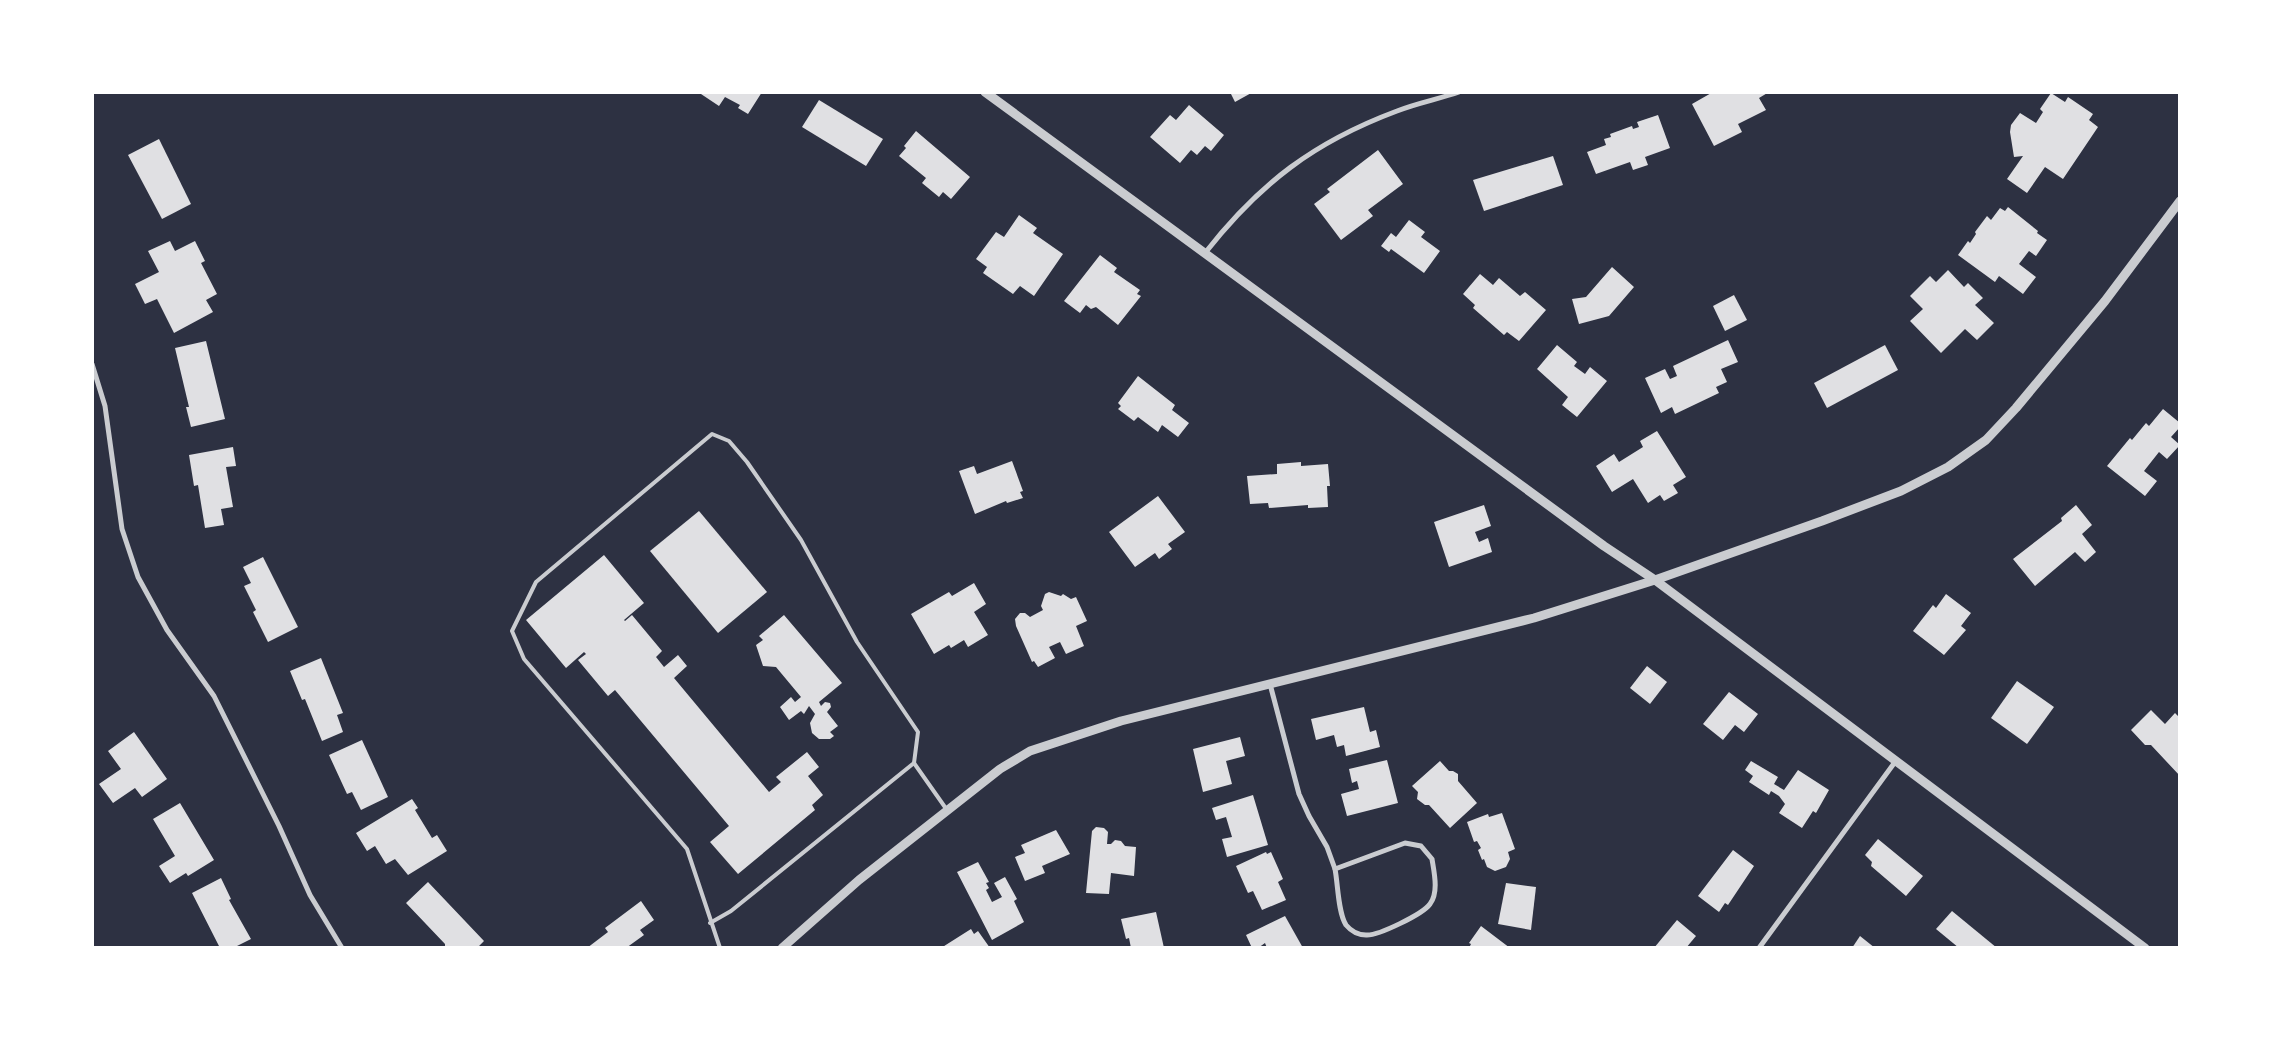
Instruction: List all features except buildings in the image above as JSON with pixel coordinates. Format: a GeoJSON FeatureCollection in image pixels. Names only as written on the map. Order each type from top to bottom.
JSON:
{"type":"FeatureCollection","features":[{"type":"Feature","properties":{"kind":"street"},"geometry":{"type":"LineString","coordinates":[[985,92],[1604,546],[1655,580],[2145,948]]}},
{"type":"Feature","properties":{"kind":"street"},"geometry":{"type":"LineString","coordinates":[[1205,253],[1229,222],[1262,189],[1298,160],[1337,137],[1398,111],[1459,92]]}},
{"type":"Feature","properties":{"kind":"street"},"geometry":{"type":"LineString","coordinates":[[782,948],[859,880],[1000,769],[1030,751],[1121,720],[1534,618],[1655,580],[1901,491],[1948,467],[1986,440],[2016,408],[2105,301],[2180,201]]}},
{"type":"Feature","properties":{"kind":"street"},"geometry":{"type":"LineString","coordinates":[[92,364],[105,406],[122,529],[138,577],[167,630],[214,696],[279,826],[310,895],[342,948]]}},
{"type":"Feature","properties":{"kind":"street"},"geometry":{"type":"LineString","coordinates":[[1270,684],[1299,794],[1308,816],[1327,847],[1335,868],[1342,916],[1351,930],[1367,936],[1379,933],[1420,912],[1430,904],[1434,894],[1432,859],[1421,846],[1405,843],[1335,868]]}},
{"type":"Feature","properties":{"kind":"street"},"geometry":{"type":"LineString","coordinates":[[1759,948],[1896,762]]}},
{"type":"Feature","properties":{"kind":"lane"},"geometry":{"type":"LineString","coordinates":[[720,948],[710,923],[687,849],[524,659],[512,631],[536,582],[712,434],[729,441],[747,462],[801,540],[857,642],[918,732],[914,763],[948,810]]}},
{"type":"Feature","properties":{"kind":"lane"},"geometry":{"type":"LineString","coordinates":[[710,923],[731,911],[914,763]]}}]}
